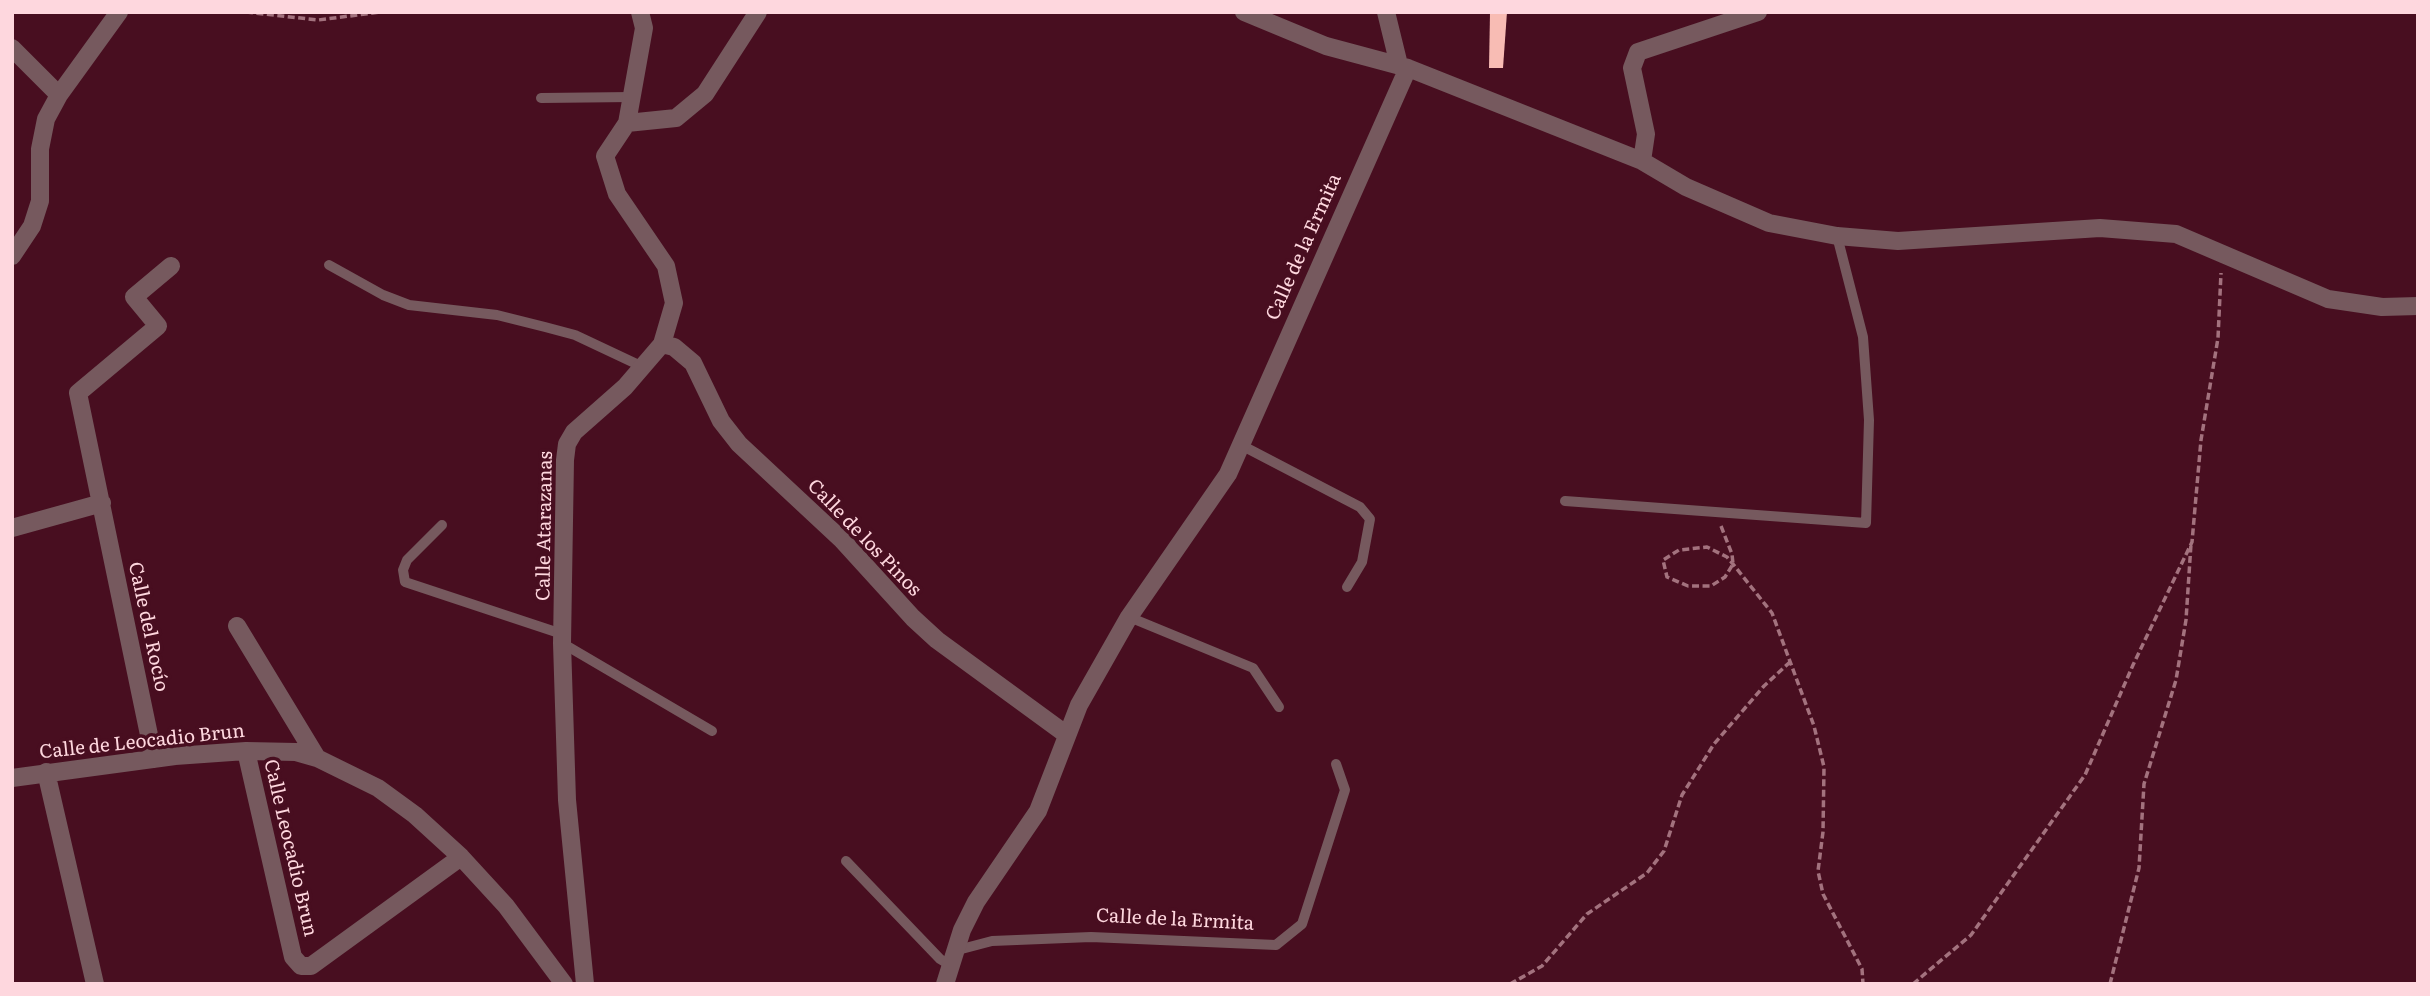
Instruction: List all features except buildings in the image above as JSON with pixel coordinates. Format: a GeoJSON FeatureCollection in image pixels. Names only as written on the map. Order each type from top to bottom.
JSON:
{"type":"FeatureCollection","features":[{"type":"Feature","properties":{"kind":"street"},"geometry":{"type":"LineString","coordinates":[[12,256],[37,214],[41,185],[42,132],[59,94],[119,12]]}},
{"type":"Feature","properties":{"kind":"street"},"geometry":{"type":"LineString","coordinates":[[640,12],[644,28],[627,123],[676,118],[705,94],[758,12]]}},
{"type":"Feature","properties":{"kind":"street"},"geometry":{"type":"LineString","coordinates":[[1244,12],[1326,46],[1403,66],[1642,160],[1686,187],[1769,223],[1838,236],[1898,241],[2100,228],[2176,234],[2328,299],[2382,307],[2418,306]]}},
{"type":"Feature","properties":{"kind":"street"},"geometry":{"type":"LineString","coordinates":[[1386,12],[1403,66]]}},
{"type":"Feature","properties":{"kind":"street"},"geometry":{"type":"LineString","coordinates":[[1642,160],[1646,134],[1632,68],[1638,52],[1758,12]]}},
{"type":"Feature","properties":{"kind":"street"},"geometry":{"type":"LineString","coordinates":[[12,48],[59,94]]}},
{"type":"Feature","properties":{"kind":"street","name":"Calle de la Ermita"},"geometry":{"type":"LineString","coordinates":[[946,984],[952,958],[976,902],[1038,811],[1079,705],[1129,617],[1228,474],[1403,66]]}},
{"type":"Feature","properties":{"kind":"street","name":"Calle Atarazanas"},"geometry":{"type":"LineString","coordinates":[[585,984],[567,800],[562,638],[564,475],[567,444],[583,422],[625,387],[662,344],[674,303],[666,266],[617,194],[605,156],[627,123]]}},
{"type":"Feature","properties":{"kind":"street","name":"Calle del Rocío"},"geometry":{"type":"LineString","coordinates":[[154,759],[78,393],[158,326],[134,297],[171,266]]}},
{"type":"Feature","properties":{"kind":"street","name":"Calle de los Pinos"},"geometry":{"type":"LineString","coordinates":[[662,344],[674,347],[693,363],[721,421],[739,444],[842,540],[913,618],[937,640],[1067,735]]}},
{"type":"Feature","properties":{"kind":"street"},"geometry":{"type":"LineString","coordinates":[[12,528],[102,503]]}},
{"type":"Feature","properties":{"kind":"street"},"geometry":{"type":"LineString","coordinates":[[237,626],[317,758]]}},
{"type":"Feature","properties":{"kind":"street","name":"Calle de Leocadio Brun"},"geometry":{"type":"LineString","coordinates":[[12,778],[154,759],[246,751],[296,752],[317,758],[378,788],[415,815],[461,857],[506,906],[564,984]]}},
{"type":"Feature","properties":{"kind":"street","name":"Calle Leocadio Brun"},"geometry":{"type":"LineString","coordinates":[[246,751],[293,957],[301,966],[312,966],[461,857]]}},
{"type":"Feature","properties":{"kind":"street"},"geometry":{"type":"LineString","coordinates":[[46,772],[96,984]]}},
{"type":"Feature","properties":{"kind":"lane"},"geometry":{"type":"LineString","coordinates":[[541,98],[632,97]]}},
{"type":"Feature","properties":{"kind":"lane"},"geometry":{"type":"LineString","coordinates":[[1565,501],[1866,523],[1869,420],[1863,337],[1838,236]]}},
{"type":"Feature","properties":{"kind":"lane"},"geometry":{"type":"LineString","coordinates":[[329,265],[383,295],[409,305],[496,315],[545,327],[575,335],[643,367]]}},
{"type":"Feature","properties":{"kind":"lane"},"geometry":{"type":"LineString","coordinates":[[1239,444],[1360,507],[1370,519],[1362,562],[1347,587]]}},
{"type":"Feature","properties":{"kind":"lane","name":"Calle Atarazanas"},"geometry":{"type":"LineString","coordinates":[[442,525],[407,560],[403,574],[405,582],[562,638],[712,731]]}},
{"type":"Feature","properties":{"kind":"lane"},"geometry":{"type":"LineString","coordinates":[[1129,617],[1253,668],[1279,707]]}},
{"type":"Feature","properties":{"kind":"lane","name":"Calle de la Ermita"},"geometry":{"type":"LineString","coordinates":[[952,958],[992,941],[1091,937],[1276,946],[1302,924],[1306,912],[1346,790],[1336,764]]}},
{"type":"Feature","properties":{"kind":"lane"},"geometry":{"type":"LineString","coordinates":[[846,861],[940,959],[952,958]]}},
{"type":"Feature","properties":{"kind":"path"},"geometry":{"type":"LineString","coordinates":[[246,12],[318,20],[381,12]]}},
{"type":"Feature","properties":{"kind":"path"},"geometry":{"type":"LineString","coordinates":[[2110,984],[2140,868],[2144,784],[2176,680],[2186,620],[2201,440],[2218,338],[2220,252]]}},
{"type":"Feature","properties":{"kind":"path"},"geometry":{"type":"LineString","coordinates":[[1722,512],[1721,530],[1732,554],[1733,564],[1725,577],[1711,586],[1688,586],[1667,577],[1663,560],[1679,550],[1707,547],[1727,557],[1733,564],[1772,613],[1814,726],[1824,766],[1823,832],[1818,871],[1822,894],[1862,969],[1863,984]]}},
{"type":"Feature","properties":{"kind":"path"},"geometry":{"type":"LineString","coordinates":[[1913,984],[1971,936],[2085,775],[2133,664],[2192,542]]}},
{"type":"Feature","properties":{"kind":"path"},"geometry":{"type":"LineString","coordinates":[[1510,984],[1542,965],[1587,914],[1647,873],[1664,851],[1682,795],[1714,744],[1790,662]]}}]}
